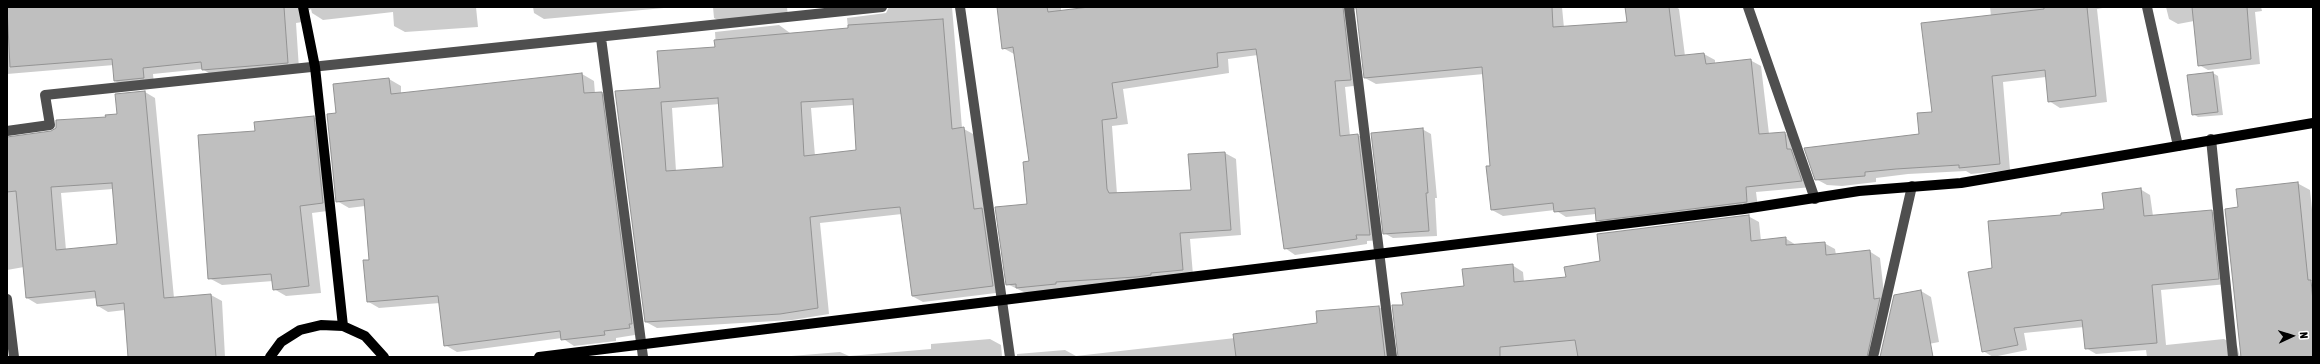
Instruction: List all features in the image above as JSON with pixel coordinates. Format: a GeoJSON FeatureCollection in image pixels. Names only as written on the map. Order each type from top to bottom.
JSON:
{"type":"FeatureCollection","features":[{"type":"Feature","properties":{"kind":"main road"},"geometry":{"type":"LineString","coordinates":[[303,7],[315,67],[342,326]]}},
{"type":"Feature","properties":{"kind":"main road"},"geometry":{"type":"LineString","coordinates":[[539,357],[1001,301],[1912,186],[1961,183],[2313,122]]}},
{"type":"Feature","properties":{"kind":"main road"},"geometry":{"type":"LineString","coordinates":[[270,357],[281,342],[300,330],[321,325],[342,326],[365,336],[384,357]]}},
{"type":"Feature","properties":{"kind":"street"},"geometry":{"type":"LineString","coordinates":[[7,131],[50,125],[45,94],[600,38],[882,7]]}},
{"type":"Feature","properties":{"kind":"street"},"geometry":{"type":"LineString","coordinates":[[960,7],[1010,357]]}},
{"type":"Feature","properties":{"kind":"street"},"geometry":{"type":"LineString","coordinates":[[1349,7],[1378,253],[1392,357]]}},
{"type":"Feature","properties":{"kind":"street"},"geometry":{"type":"LineString","coordinates":[[1748,7],[1815,199]]}},
{"type":"Feature","properties":{"kind":"street"},"geometry":{"type":"LineString","coordinates":[[2147,7],[2178,146]]}},
{"type":"Feature","properties":{"kind":"street"},"geometry":{"type":"LineString","coordinates":[[600,38],[643,357]]}},
{"type":"Feature","properties":{"kind":"street"},"geometry":{"type":"LineString","coordinates":[[2211,139],[2233,357]]}},
{"type":"Feature","properties":{"kind":"street"},"geometry":{"type":"LineString","coordinates":[[1873,357],[1912,186]]}},
{"type":"Feature","properties":{"kind":"street"},"geometry":{"type":"LineString","coordinates":[[7,299],[14,357]]}},
{"type":"Feature","properties":{"kind":"building"},"geometry":{"type":"Polygon","coordinates":[[[7,7],[284,7],[288,63],[202,70],[201,62],[143,68],[144,78],[114,81],[112,59],[10,67],[7,7]]]}},
{"type":"Feature","properties":{"kind":"building"},"geometry":{"type":"Polygon","coordinates":[[[997,7],[1047,7],[1048,12],[1089,7],[1343,7],[1351,80],[1335,81],[1340,136],[1358,134],[1370,235],[1356,235],[1357,239],[1284,249],[1256,49],[1217,53],[1218,67],[1112,83],[1117,118],[1102,120],[1107,189],[1109,193],[1191,190],[1188,154],[1225,152],[1231,230],[1180,233],[1183,270],[1151,273],[1151,275],[1136,277],[1056,282],[1056,284],[1016,288],[1016,284],[1006,285],[995,207],[1027,204],[1023,162],[1029,161],[1013,47],[1002,49],[997,7]]]}},
{"type":"Feature","properties":{"kind":"building"},"geometry":{"type":"Polygon","coordinates":[[[1356,7],[1552,7],[1553,27],[1627,22],[1625,7],[1669,7],[1675,56],[1704,53],[1706,64],[1751,59],[1759,134],[1785,132],[1787,149],[1791,149],[1802,181],[1746,187],[1747,202],[1596,221],[1595,208],[1554,212],[1553,203],[1491,210],[1486,166],[1490,166],[1482,67],[1364,78],[1356,7]]]}},
{"type":"Feature","properties":{"kind":"building"},"geometry":{"type":"Polygon","coordinates":[[[2044,7],[2087,7],[2096,96],[2048,102],[2045,70],[1992,76],[2000,164],[1959,168],[1959,165],[1896,169],[1865,172],[1865,176],[1815,180],[1804,148],[1919,134],[1917,113],[1932,112],[1921,23],[2044,9],[2044,7]]]}},
{"type":"Feature","properties":{"kind":"building"},"geometry":{"type":"Polygon","coordinates":[[[2192,7],[2247,7],[2251,59],[2198,66],[2192,7]]]}},
{"type":"Feature","properties":{"kind":"building"},"geometry":{"type":"Polygon","coordinates":[[[943,19],[952,129],[964,127],[974,209],[982,208],[993,286],[912,296],[900,207],[868,210],[810,217],[818,308],[780,314],[645,322],[615,91],[660,88],[657,51],[715,47],[714,40],[848,28],[848,25],[943,19]],[[718,98],[661,102],[666,171],[723,167],[718,98]],[[853,99],[801,102],[804,156],[856,150],[853,99]]]}},
{"type":"Feature","properties":{"kind":"building"},"geometry":{"type":"Polygon","coordinates":[[[2213,72],[2218,112],[2192,115],[2187,75],[2213,72]]]}},
{"type":"Feature","properties":{"kind":"building"},"geometry":{"type":"Polygon","coordinates":[[[582,73],[584,93],[602,92],[632,324],[629,324],[630,328],[604,331],[605,335],[561,340],[560,331],[444,346],[438,296],[367,302],[363,260],[369,260],[364,199],[336,202],[327,114],[336,113],[333,84],[389,78],[391,94],[582,73]]]}},
{"type":"Feature","properties":{"kind":"building"},"geometry":{"type":"Polygon","coordinates":[[[145,91],[164,298],[211,294],[216,357],[128,357],[124,303],[97,306],[95,291],[26,298],[16,191],[7,192],[7,137],[51,131],[56,128],[56,120],[106,117],[105,115],[117,114],[115,94],[145,91]],[[112,183],[51,187],[56,250],[117,244],[112,183]]]}},
{"type":"Feature","properties":{"kind":"building"},"geometry":{"type":"Polygon","coordinates":[[[314,116],[323,203],[300,206],[309,286],[273,290],[271,274],[208,279],[198,135],[255,131],[254,122],[314,116]]]}},
{"type":"Feature","properties":{"kind":"building"},"geometry":{"type":"Polygon","coordinates":[[[1423,128],[1428,193],[1426,193],[1429,231],[1383,234],[1371,133],[1423,128]]]}},
{"type":"Feature","properties":{"kind":"building"},"geometry":{"type":"Polygon","coordinates":[[[2298,182],[2308,280],[2311,280],[2313,301],[2313,357],[2241,357],[2225,209],[2238,207],[2236,189],[2298,182]]]}},
{"type":"Feature","properties":{"kind":"building"},"geometry":{"type":"Polygon","coordinates":[[[2141,188],[2144,216],[2212,210],[2219,279],[2152,285],[2157,343],[2085,349],[2082,320],[2014,328],[2018,345],[1982,352],[1968,272],[1992,268],[1988,221],[2061,215],[2061,213],[2104,209],[2102,193],[2141,188]]]}},
{"type":"Feature","properties":{"kind":"building"},"geometry":{"type":"Polygon","coordinates":[[[1749,215],[1751,241],[1786,237],[1786,245],[1825,242],[1826,255],[1870,250],[1874,299],[1880,298],[1867,357],[1578,357],[1575,340],[1500,347],[1500,357],[1398,357],[1392,305],[1403,305],[1401,293],[1464,286],[1462,269],[1513,264],[1514,282],[1566,277],[1564,267],[1600,261],[1597,234],[1749,215]]]}},
{"type":"Feature","properties":{"kind":"building"},"geometry":{"type":"Polygon","coordinates":[[[1921,290],[1933,357],[1880,357],[1894,295],[1921,290]]]}},
{"type":"Feature","properties":{"kind":"building"},"geometry":{"type":"Polygon","coordinates":[[[1379,306],[1385,357],[1236,357],[1233,334],[1317,323],[1316,311],[1379,306]]]}}]}
